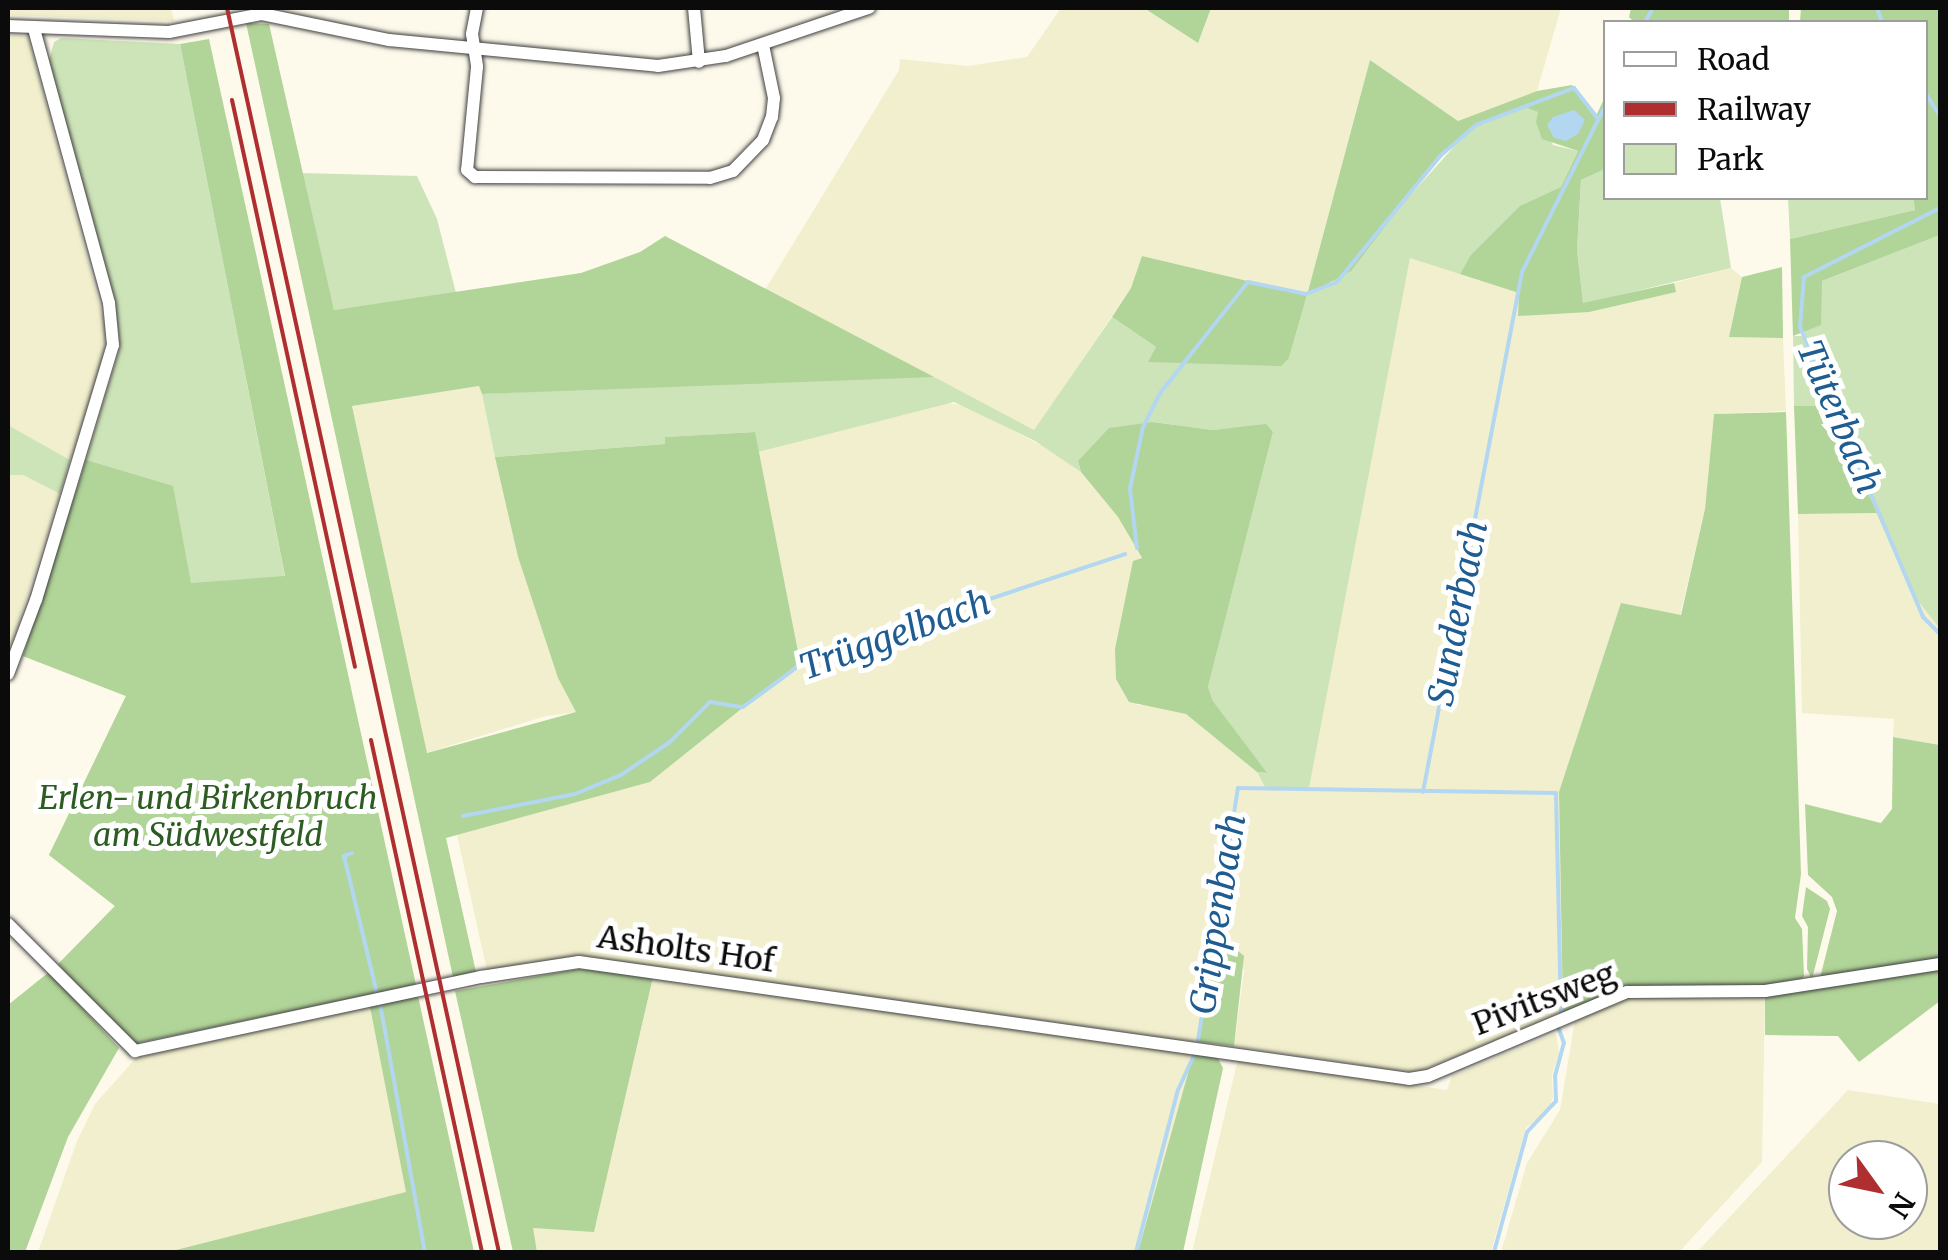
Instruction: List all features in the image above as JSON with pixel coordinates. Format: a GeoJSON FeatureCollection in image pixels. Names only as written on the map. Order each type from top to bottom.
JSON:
{"type":"FeatureCollection","features":[{"type":"Feature","properties":{"kind":"street"},"geometry":{"type":"LineString","coordinates":[[477,8],[477,67],[467,170],[472,176],[710,178],[732,171],[750,157],[768,129],[774,98],[763,45]]}},
{"type":"Feature","properties":{"kind":"street"},"geometry":{"type":"LineString","coordinates":[[694,8],[700,62]]}},
{"type":"Feature","properties":{"kind":"street"},"geometry":{"type":"LineString","coordinates":[[8,26],[169,32],[262,14],[374,38],[643,66],[700,62],[869,8]]}},
{"type":"Feature","properties":{"kind":"street"},"geometry":{"type":"LineString","coordinates":[[8,674],[36,600],[113,345],[109,302],[34,28]]}},
{"type":"Feature","properties":{"kind":"street","name":"Asholts Hof"},"geometry":{"type":"LineString","coordinates":[[8,924],[135,1052],[377,999],[578,962],[1232,1053]]}},
{"type":"Feature","properties":{"kind":"street","name":"Pivitsweg"},"geometry":{"type":"LineString","coordinates":[[1232,1053],[1418,1078],[1627,992],[1765,991],[1940,964]]}},
{"type":"Feature","properties":{"kind":"shaded area"},"geometry":{"type":"Polygon","coordinates":[[[8,8],[171,8],[174,21],[8,15],[8,8]]]}},
{"type":"Feature","properties":{"kind":"shaded area"},"geometry":{"type":"Polygon","coordinates":[[[1061,8],[1144,8],[1198,43],[1211,8],[1561,8],[1537,91],[1458,121],[1370,60],[1307,295],[1142,256],[1131,288],[1034,431],[765,290],[899,70],[900,59],[968,66],[1027,57],[1061,8]]]}},
{"type":"Feature","properties":{"kind":"shaded area"},"geometry":{"type":"Polygon","coordinates":[[[8,35],[28,36],[106,329],[103,361],[70,460],[8,425],[8,35]]]}},
{"type":"Feature","properties":{"kind":"shaded area"},"geometry":{"type":"Polygon","coordinates":[[[1410,257],[1520,293],[1518,315],[1675,291],[1674,283],[1731,268],[1742,277],[1729,337],[1783,338],[1786,411],[1714,414],[1705,509],[1680,615],[1559,792],[1563,1013],[1415,1073],[1234,1046],[1244,971],[1233,943],[1217,933],[1236,787],[1196,1042],[579,956],[487,971],[457,835],[650,782],[799,662],[758,452],[944,402],[965,406],[1060,455],[1081,472],[1118,517],[1142,559],[1137,705],[1168,707],[1186,714],[1257,772],[1266,789],[1308,788],[1410,257]]]}},
{"type":"Feature","properties":{"kind":"shaded area"},"geometry":{"type":"Polygon","coordinates":[[[480,386],[518,557],[558,678],[577,712],[546,716],[426,753],[352,406],[480,386]]]}},
{"type":"Feature","properties":{"kind":"shaded area"},"geometry":{"type":"Polygon","coordinates":[[[8,475],[23,475],[60,494],[8,655],[8,475]]]}},
{"type":"Feature","properties":{"kind":"shaded area"},"geometry":{"type":"Polygon","coordinates":[[[1877,513],[1914,596],[1940,629],[1940,745],[1893,737],[1894,719],[1802,713],[1798,514],[1877,513]]]}},
{"type":"Feature","properties":{"kind":"shaded area"},"geometry":{"type":"Polygon","coordinates":[[[653,977],[1194,1052],[1139,1251],[537,1252],[532,1228],[594,1231],[653,977]]]}},
{"type":"Feature","properties":{"kind":"shaded area"},"geometry":{"type":"Polygon","coordinates":[[[1628,997],[1765,997],[1762,1162],[1679,1252],[1501,1252],[1527,1163],[1560,1110],[1575,1020],[1628,997]]]}},
{"type":"Feature","properties":{"kind":"shaded area"},"geometry":{"type":"Polygon","coordinates":[[[370,1007],[407,1192],[168,1252],[38,1252],[77,1141],[95,1104],[136,1058],[370,1007]]]}},
{"type":"Feature","properties":{"kind":"shaded area"},"geometry":{"type":"Polygon","coordinates":[[[1556,1033],[1559,1053],[1552,1075],[1553,1098],[1548,1110],[1526,1128],[1491,1252],[1192,1252],[1238,1059],[1447,1090],[1452,1076],[1556,1033]]]}},
{"type":"Feature","properties":{"kind":"shaded area"},"geometry":{"type":"Polygon","coordinates":[[[1848,1090],[1940,1104],[1940,1252],[1697,1252],[1848,1090]]]}},
{"type":"Feature","properties":{"kind":"green space"},"geometry":{"type":"Polygon","coordinates":[[[1144,8],[1211,8],[1198,43],[1144,8]]]}},
{"type":"Feature","properties":{"kind":"green space"},"geometry":{"type":"Polygon","coordinates":[[[1631,8],[1789,8],[1789,20],[1629,17],[1631,8]]]}},
{"type":"Feature","properties":{"kind":"green space"},"geometry":{"type":"Polygon","coordinates":[[[1801,8],[1940,8],[1940,235],[1822,281],[1821,325],[1793,336],[1790,239],[1915,210],[1913,200],[1928,200],[1928,20],[1800,20],[1801,8]]]}},
{"type":"Feature","properties":{"kind":"green space"},"geometry":{"type":"Polygon","coordinates":[[[246,23],[269,24],[334,310],[581,273],[640,252],[665,236],[934,377],[482,394],[479,386],[352,406],[427,753],[576,712],[558,678],[518,557],[495,457],[665,444],[665,437],[755,432],[800,662],[650,782],[446,838],[476,972],[453,977],[246,23]]]}},
{"type":"Feature","properties":{"kind":"green space"},"geometry":{"type":"Polygon","coordinates":[[[61,38],[180,44],[285,577],[221,581],[373,987],[60,963],[115,906],[49,855],[126,696],[23,656],[43,603],[120,347],[115,300],[49,61],[54,42],[61,38]]]}},
{"type":"Feature","properties":{"kind":"green space","name":"Erlen- und Birkenbruch am Südwestfeld"},"geometry":{"type":"Polygon","coordinates":[[[209,39],[416,985],[133,1044],[58,964],[115,906],[49,855],[126,696],[23,656],[86,460],[173,486],[191,583],[285,576],[180,44],[209,39]]]}},
{"type":"Feature","properties":{"kind":"green space"},"geometry":{"type":"Polygon","coordinates":[[[1370,60],[1458,121],[1537,91],[1572,85],[1596,116],[1603,101],[1603,170],[1581,180],[1577,250],[1583,303],[1674,283],[1676,292],[1589,312],[1518,316],[1519,293],[1460,274],[1470,256],[1520,206],[1561,187],[1578,151],[1542,139],[1536,122],[1538,112],[1522,106],[1469,130],[1430,168],[1351,271],[1307,295],[1370,60]]]}},
{"type":"Feature","properties":{"kind":"green space"},"geometry":{"type":"Polygon","coordinates":[[[1522,106],[1539,112],[1553,145],[1578,151],[1561,187],[1470,256],[1460,274],[1410,258],[1309,788],[1266,789],[1257,772],[1266,773],[1213,701],[1208,687],[1273,432],[1266,425],[1213,430],[1153,422],[1078,461],[1081,472],[1035,441],[954,402],[758,452],[754,432],[666,437],[665,444],[495,457],[482,394],[916,375],[934,377],[1034,430],[1112,317],[1156,347],[1149,361],[1289,358],[1307,295],[1327,288],[1469,130],[1522,106]]]}},
{"type":"Feature","properties":{"kind":"green space"},"geometry":{"type":"Polygon","coordinates":[[[1603,170],[1603,200],[1720,200],[1731,268],[1583,304],[1577,250],[1581,180],[1603,170]]]}},
{"type":"Feature","properties":{"kind":"green space"},"geometry":{"type":"Polygon","coordinates":[[[300,173],[417,176],[437,219],[456,293],[334,310],[300,173]]]}},
{"type":"Feature","properties":{"kind":"green space"},"geometry":{"type":"Polygon","coordinates":[[[1788,200],[1913,200],[1915,210],[1790,239],[1788,200]]]}},
{"type":"Feature","properties":{"kind":"green space"},"geometry":{"type":"Polygon","coordinates":[[[1940,235],[1940,629],[1914,596],[1828,407],[1794,406],[1793,336],[1803,336],[1822,281],[1940,235]]]}},
{"type":"Feature","properties":{"kind":"green space"},"geometry":{"type":"Polygon","coordinates":[[[1142,256],[1307,295],[1289,358],[1281,366],[1148,362],[1156,347],[1112,317],[1131,288],[1142,256]]]}},
{"type":"Feature","properties":{"kind":"green space"},"geometry":{"type":"Polygon","coordinates":[[[1782,267],[1783,338],[1729,337],[1742,277],[1782,267]]]}},
{"type":"Feature","properties":{"kind":"green space"},"geometry":{"type":"Polygon","coordinates":[[[1794,406],[1828,406],[1877,513],[1798,514],[1794,406]]]}},
{"type":"Feature","properties":{"kind":"green space"},"geometry":{"type":"Polygon","coordinates":[[[1786,412],[1801,874],[1795,918],[1802,929],[1804,976],[1801,980],[1764,987],[1627,986],[1563,1013],[1559,792],[1621,603],[1681,615],[1705,509],[1714,414],[1786,412]]]}},
{"type":"Feature","properties":{"kind":"green space"},"geometry":{"type":"Polygon","coordinates":[[[1153,422],[1213,430],[1266,424],[1273,432],[1208,687],[1213,701],[1267,773],[1257,772],[1186,714],[1129,702],[1116,679],[1115,649],[1133,561],[1142,558],[1118,517],[1081,472],[1078,461],[1109,428],[1153,422]]]}},
{"type":"Feature","properties":{"kind":"green space"},"geometry":{"type":"Polygon","coordinates":[[[8,425],[70,460],[60,494],[23,475],[8,475],[8,425]]]}},
{"type":"Feature","properties":{"kind":"green space"},"geometry":{"type":"Polygon","coordinates":[[[1893,737],[1940,745],[1940,958],[1820,978],[1837,911],[1832,897],[1808,875],[1805,804],[1881,823],[1892,809],[1893,737]]]}},
{"type":"Feature","properties":{"kind":"green space"},"geometry":{"type":"Polygon","coordinates":[[[1806,887],[1827,901],[1830,909],[1812,979],[1807,969],[1808,927],[1802,916],[1806,887]]]}},
{"type":"Feature","properties":{"kind":"green space"},"geometry":{"type":"Polygon","coordinates":[[[1217,933],[1244,956],[1234,1046],[1199,1042],[1217,933]]]}},
{"type":"Feature","properties":{"kind":"green space"},"geometry":{"type":"Polygon","coordinates":[[[1940,968],[1940,1001],[1859,1062],[1838,1036],[1765,1035],[1765,997],[1940,968]]]}},
{"type":"Feature","properties":{"kind":"green space"},"geometry":{"type":"Polygon","coordinates":[[[579,969],[653,977],[594,1232],[533,1228],[537,1252],[513,1252],[455,991],[579,969]]]}},
{"type":"Feature","properties":{"kind":"green space"},"geometry":{"type":"Polygon","coordinates":[[[49,972],[119,1048],[68,1137],[25,1252],[8,1252],[8,1005],[49,972]]]}},
{"type":"Feature","properties":{"kind":"green space"},"geometry":{"type":"Polygon","coordinates":[[[418,996],[474,1252],[168,1252],[406,1192],[370,1007],[418,996]]]}},
{"type":"Feature","properties":{"kind":"green space"},"geometry":{"type":"Polygon","coordinates":[[[1194,1052],[1217,1057],[1223,1068],[1183,1252],[1138,1252],[1194,1052]]]}},
{"type":"Feature","properties":{"kind":"water"},"geometry":{"type":"Polygon","coordinates":[[[1574,110],[1585,120],[1578,134],[1566,141],[1554,138],[1547,125],[1553,117],[1574,110]]]}},
{"type":"Feature","properties":{"kind":"waterway","name":"Sunderbach"},"geometry":{"type":"LineString","coordinates":[[1646,20],[1653,8]]}},
{"type":"Feature","properties":{"kind":"waterway","name":"Tüterbach"},"geometry":{"type":"LineString","coordinates":[[1877,8],[1881,20]]}},
{"type":"Feature","properties":{"kind":"waterway","name":"Trüggelbach"},"geometry":{"type":"LineString","coordinates":[[1137,548],[1130,489],[1143,427],[1161,392],[1248,282],[1306,294],[1337,282],[1440,156],[1476,125],[1574,88],[1598,119]]}},
{"type":"Feature","properties":{"kind":"waterway","name":"Tüterbach"},"geometry":{"type":"LineString","coordinates":[[1928,97],[1940,116]]}},
{"type":"Feature","properties":{"kind":"waterway","name":"Sunderbach"},"geometry":{"type":"LineString","coordinates":[[1423,792],[1522,272],[1603,110]]}},
{"type":"Feature","properties":{"kind":"waterway","name":"Tüterbach"},"geometry":{"type":"LineString","coordinates":[[1940,208],[1804,277],[1800,327],[1923,617],[1940,634]]}},
{"type":"Feature","properties":{"kind":"waterway","name":"Trüggelbach"},"geometry":{"type":"LineString","coordinates":[[463,816],[575,794],[621,775],[670,742],[710,702],[743,707],[808,659],[1125,554]]}},
{"type":"Feature","properties":{"kind":"waterway","name":"Trüggelbach"},"geometry":{"type":"LineString","coordinates":[[1198,1040],[1238,788],[1556,793],[1561,1012]]}},
{"type":"Feature","properties":{"kind":"waterway","name":"Trüggelbach"},"geometry":{"type":"LineString","coordinates":[[352,853],[344,856],[382,1014],[425,1252]]}},
{"type":"Feature","properties":{"kind":"waterway","name":"Sunderbach"},"geometry":{"type":"LineString","coordinates":[[1494,1252],[1527,1132],[1556,1101],[1555,1076],[1564,1043],[1559,1029]]}},
{"type":"Feature","properties":{"kind":"waterway","name":"Grippenbach"},"geometry":{"type":"LineString","coordinates":[[1136,1252],[1178,1090],[1195,1053]]}},
{"type":"Feature","properties":{"kind":"railway"},"geometry":{"type":"LineString","coordinates":[[227,8],[499,1252]]}},
{"type":"Feature","properties":{"kind":"railway"},"geometry":{"type":"LineString","coordinates":[[232,100],[355,667]]}},
{"type":"Feature","properties":{"kind":"railway"},"geometry":{"type":"LineString","coordinates":[[371,740],[482,1252]]}}]}
